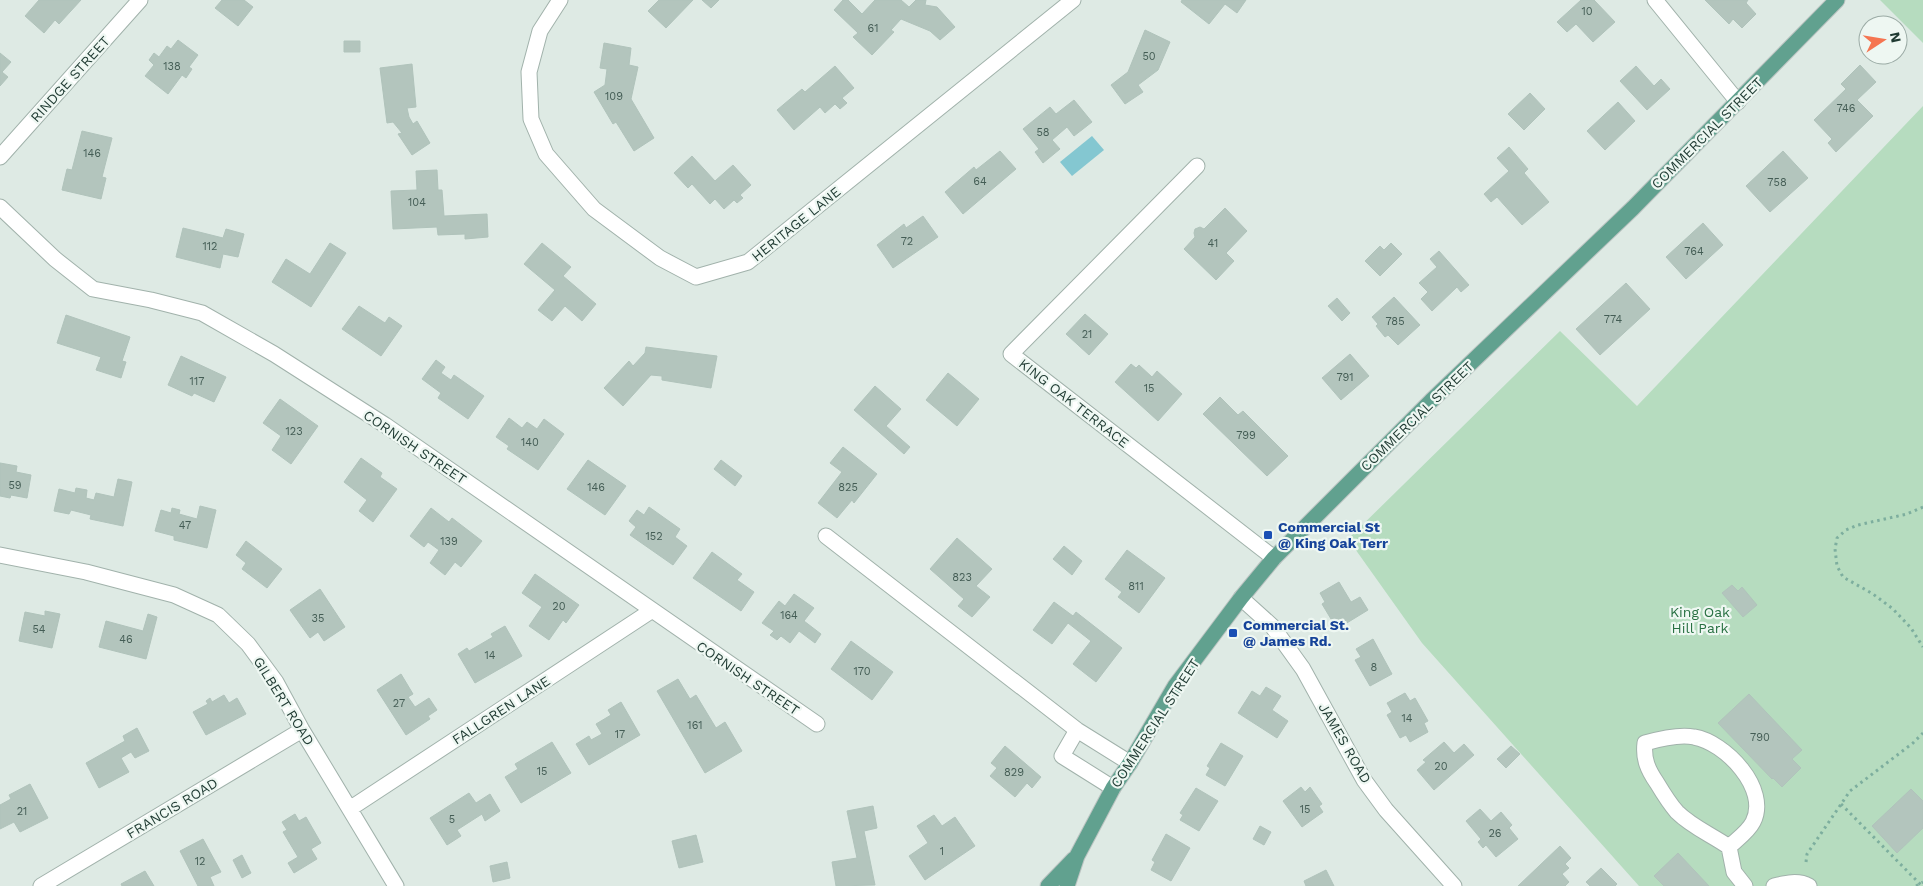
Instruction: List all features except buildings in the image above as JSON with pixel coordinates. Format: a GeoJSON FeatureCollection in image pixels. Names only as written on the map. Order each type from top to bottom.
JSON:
{"type":"FeatureCollection","features":[{"type":"Feature","properties":{"kind":"main road","name":"COMMERCIAL STREET"},"geometry":{"type":"LineString","coordinates":[[1067,886],[1077,856],[1113,788],[1130,763],[1175,686],[1241,598],[1274,558],[1431,401],[1633,208],[1837,0]]}},
{"type":"Feature","properties":{"kind":"main road"},"geometry":{"type":"LineString","coordinates":[[1048,886],[1077,856]]}},
{"type":"Feature","properties":{"kind":"street","name":"RINDGE STREET"},"geometry":{"type":"LineString","coordinates":[[0,157],[140,0]]}},
{"type":"Feature","properties":{"kind":"street","name":"HERITAGE LANE"},"geometry":{"type":"LineString","coordinates":[[560,0],[540,32],[529,72],[531,119],[546,154],[594,209],[660,258],[696,276],[748,262],[1073,0]]}},
{"type":"Feature","properties":{"kind":"street"},"geometry":{"type":"LineString","coordinates":[[1656,0],[1738,102]]}},
{"type":"Feature","properties":{"kind":"street","name":"KING OAK TERRACE"},"geometry":{"type":"LineString","coordinates":[[1197,166],[1011,354],[1274,558]]}},
{"type":"Feature","properties":{"kind":"street","name":"CORNISH STREET"},"geometry":{"type":"LineString","coordinates":[[0,207],[55,259],[93,289],[151,300],[202,313],[274,354],[385,425],[817,724]]}},
{"type":"Feature","properties":{"kind":"street"},"geometry":{"type":"LineString","coordinates":[[826,536],[1077,730],[1130,763]]}},
{"type":"Feature","properties":{"kind":"street","name":"GILBERT ROAD"},"geometry":{"type":"LineString","coordinates":[[0,555],[86,572],[174,594],[218,615],[248,644],[276,682],[302,730],[351,808],[396,886]]}},
{"type":"Feature","properties":{"kind":"street","name":"JAMES ROAD"},"geometry":{"type":"LineString","coordinates":[[1241,598],[1272,626],[1303,668],[1364,780],[1386,810],[1454,886]]}},
{"type":"Feature","properties":{"kind":"street","name":"FALLGREN LANE"},"geometry":{"type":"LineString","coordinates":[[351,808],[652,611]]}},
{"type":"Feature","properties":{"kind":"street","name":"FRANCIS ROAD"},"geometry":{"type":"LineString","coordinates":[[41,886],[302,730]]}},
{"type":"Feature","properties":{"kind":"street"},"geometry":{"type":"LineString","coordinates":[[1077,730],[1062,756],[1113,788]]}},
{"type":"Feature","properties":{"kind":"street"},"geometry":{"type":"LineString","coordinates":[[1729,847],[1753,824],[1757,812],[1753,785],[1746,775],[1720,748],[1708,741],[1692,737],[1661,739],[1644,743],[1645,760],[1649,772],[1666,797],[1678,813],[1729,847],[1734,872],[1744,886]]}},
{"type":"Feature","properties":{"kind":"street"},"geometry":{"type":"LineString","coordinates":[[1774,886],[1790,882],[1809,886]]}},
{"type":"Feature","properties":{"kind":"path"},"geometry":{"type":"LineString","coordinates":[[1923,507],[1907,514],[1858,524],[1846,530],[1837,538],[1835,549],[1837,566],[1843,576],[1873,594],[1893,609],[1911,628],[1923,647]]}},
{"type":"Feature","properties":{"kind":"path"},"geometry":{"type":"LineString","coordinates":[[1806,862],[1807,854],[1850,791],[1912,744],[1923,733]]}},
{"type":"Feature","properties":{"kind":"path"},"geometry":{"type":"LineString","coordinates":[[1841,804],[1920,884]]}},
{"type":"Feature","properties":{"kind":"green space"},"geometry":{"type":"Polygon","coordinates":[[[1880,0],[1923,0],[1923,43],[1908,28],[1908,15],[1895,15],[1880,0]]]}},
{"type":"Feature","properties":{"kind":"green space","name":"King Oak Hill Park"},"geometry":{"type":"Polygon","coordinates":[[[1923,106],[1923,886],[1639,886],[1422,643],[1348,539],[1560,331],[1637,406],[1923,106]]]}},
{"type":"Feature","properties":{"kind":"water"},"geometry":{"type":"Polygon","coordinates":[[[1092,136],[1104,150],[1072,176],[1060,162],[1092,136]]]}},
{"type":"Feature","properties":{"kind":"place","name":"Commercial St @ King Oak Terr"},"geometry":{"type":"Point","coordinates":[1268,535]}},
{"type":"Feature","properties":{"kind":"place","name":"Commercial St. @ James Rd."},"geometry":{"type":"Point","coordinates":[1233,633]}}]}
